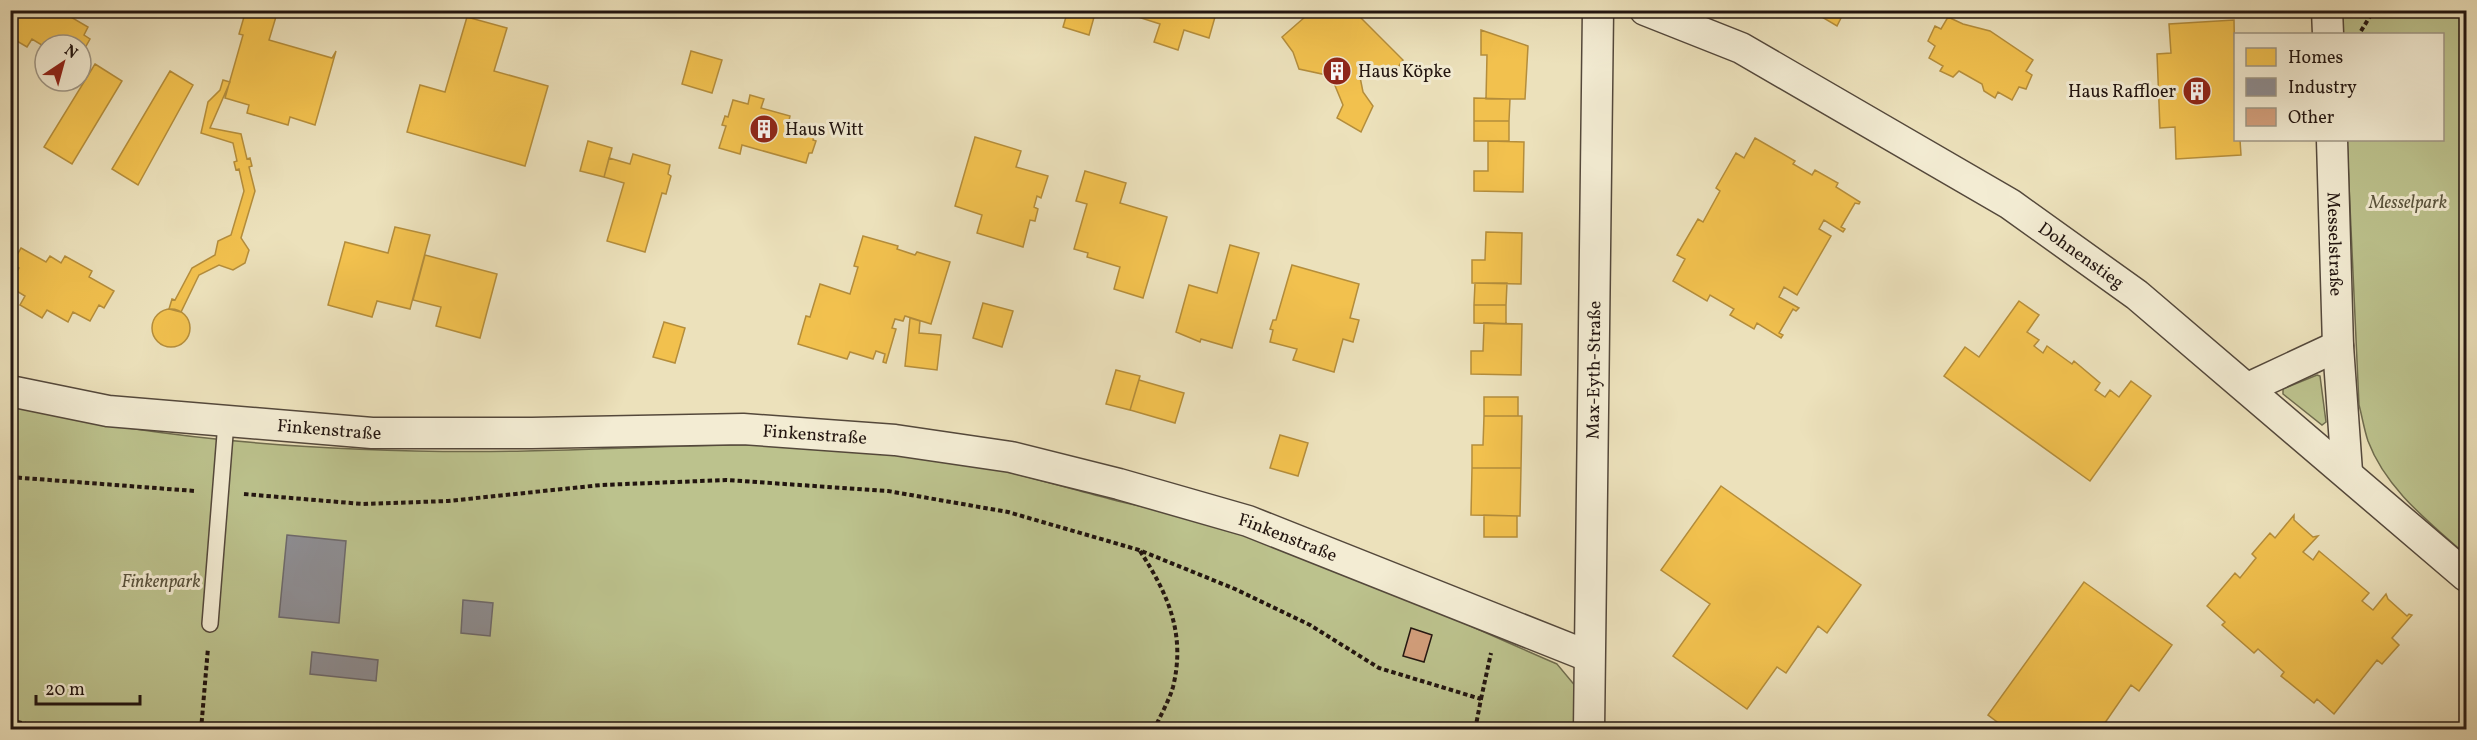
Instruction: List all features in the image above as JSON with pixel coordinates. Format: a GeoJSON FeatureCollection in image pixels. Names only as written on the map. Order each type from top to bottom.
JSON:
{"type":"FeatureCollection","features":[{"type":"Feature","properties":{"kind":"street","name":"Max-Eyth-Straße"},"geometry":{"type":"LineString","coordinates":[[1589,729],[1588,656],[1598,10]]}},
{"type":"Feature","properties":{"kind":"street","name":"Dohnenstieg"},"geometry":{"type":"LineString","coordinates":[[1646,10],[1741,48],[2010,204],[2137,295],[2466,576]]}},
{"type":"Feature","properties":{"kind":"street"},"geometry":{"type":"LineString","coordinates":[[2327,10],[2328,33]]}},
{"type":"Feature","properties":{"kind":"street","name":"Messelstraße"},"geometry":{"type":"LineString","coordinates":[[2332,141],[2338,346],[2347,472]]}},
{"type":"Feature","properties":{"kind":"street"},"geometry":{"type":"LineString","coordinates":[[2248,388],[2338,346]]}},
{"type":"Feature","properties":{"kind":"street","name":"Finkenstraße"},"geometry":{"type":"LineString","coordinates":[[10,391],[108,411],[372,433],[743,429],[895,440],[1011,457],[1119,484],[1248,521],[1588,656]]}},
{"type":"Feature","properties":{"kind":"lane"},"geometry":{"type":"LineString","coordinates":[[210,624],[226,422]]}},
{"type":"Feature","properties":{"kind":"path"},"geometry":{"type":"LineString","coordinates":[[2361,33],[2374,10]]}},
{"type":"Feature","properties":{"kind":"path"},"geometry":{"type":"LineString","coordinates":[[10,477],[363,504],[448,501],[601,485],[726,480],[888,491],[1008,512],[1140,550],[1235,589],[1310,626],[1380,668],[1481,699]]}},
{"type":"Feature","properties":{"kind":"path"},"geometry":{"type":"LineString","coordinates":[[1140,550],[1161,584],[1179,641],[1173,688],[1154,729]]}},
{"type":"Feature","properties":{"kind":"path"},"geometry":{"type":"LineString","coordinates":[[201,729],[210,624]]}},
{"type":"Feature","properties":{"kind":"path"},"geometry":{"type":"LineString","coordinates":[[1475,729],[1494,644]]}},
{"type":"Feature","properties":{"kind":"path"},"geometry":{"type":"LineString","coordinates":[[10,720],[50,729]]}},
{"type":"Feature","properties":{"kind":"green space","name":"Messelpark"},"geometry":{"type":"Polygon","coordinates":[[[2341,11],[2466,11],[2466,555],[2423,517],[2397,489],[2376,458],[2368,441],[2359,405],[2347,141],[2444,141],[2444,33],[2342,33],[2341,11]]]}},
{"type":"Feature","properties":{"kind":"green space"},"geometry":{"type":"Polygon","coordinates":[[[2317,375],[2320,376],[2326,422],[2322,425],[2283,394],[2283,389],[2317,375]]]}},
{"type":"Feature","properties":{"kind":"green space","name":"Finkenpark"},"geometry":{"type":"Polygon","coordinates":[[[11,406],[137,429],[267,444],[332,448],[526,451],[713,445],[807,445],[900,451],[953,459],[1203,521],[1248,535],[1338,569],[1426,606],[1557,664],[1577,688],[1577,730],[11,730],[11,406]]]}},
{"type":"Feature","properties":{"kind":"building: Homes"},"geometry":{"type":"Polygon","coordinates":[[[10,10],[59,10],[88,27],[85,33],[33,33],[33,40],[27,47],[10,37],[10,10]]]}},
{"type":"Feature","properties":{"kind":"building: Homes"},"geometry":{"type":"Polygon","coordinates":[[[246,10],[278,10],[269,40],[332,58],[336,51],[315,125],[290,117],[288,125],[247,113],[249,105],[225,98],[243,35],[239,34],[246,10]]]}},
{"type":"Feature","properties":{"kind":"building: Homes"},"geometry":{"type":"Polygon","coordinates":[[[1068,10],[1096,10],[1089,35],[1063,27],[1068,10]]]}},
{"type":"Feature","properties":{"kind":"building: Homes"},"geometry":{"type":"Polygon","coordinates":[[[1137,10],[1217,10],[1209,38],[1184,30],[1178,50],[1154,42],[1160,24],[1135,16],[1137,10]]]}},
{"type":"Feature","properties":{"kind":"building: Homes","name":"Haus Köpke"},"geometry":{"type":"Polygon","coordinates":[[[1313,10],[1353,10],[1403,60],[1392,76],[1368,68],[1366,73],[1362,72],[1360,77],[1363,92],[1373,106],[1361,132],[1337,118],[1343,105],[1331,76],[1299,69],[1293,52],[1282,37],[1313,10]]]}},
{"type":"Feature","properties":{"kind":"building: Homes"},"geometry":{"type":"Polygon","coordinates":[[[1810,10],[1845,10],[1837,26],[1810,10]]]}},
{"type":"Feature","properties":{"kind":"building: Homes"},"geometry":{"type":"Polygon","coordinates":[[[467,17],[507,28],[494,71],[548,86],[525,166],[407,132],[420,85],[445,92],[467,17]]]}},
{"type":"Feature","properties":{"kind":"building: Homes"},"geometry":{"type":"Polygon","coordinates":[[[1948,17],[1963,24],[1990,31],[2033,60],[2026,71],[2032,75],[2026,89],[2019,87],[2012,100],[1998,92],[1995,98],[1984,91],[1982,84],[1959,71],[1953,77],[1940,71],[1943,66],[1929,58],[1935,46],[1928,41],[1935,26],[1941,29],[1948,17]]]}},
{"type":"Feature","properties":{"kind":"building: Homes","name":"Haus Raffloer"},"geometry":{"type":"Polygon","coordinates":[[[2234,20],[2234,141],[2240,141],[2241,155],[2176,159],[2175,127],[2160,128],[2157,54],[2171,53],[2169,24],[2234,20]]]}},
{"type":"Feature","properties":{"kind":"building: Homes"},"geometry":{"type":"Polygon","coordinates":[[[1481,30],[1528,46],[1525,99],[1486,99],[1487,55],[1481,55],[1481,30]]]}},
{"type":"Feature","properties":{"kind":"building: Homes"},"geometry":{"type":"Polygon","coordinates":[[[691,51],[722,60],[712,93],[682,84],[691,51]]]}},
{"type":"Feature","properties":{"kind":"building: Homes"},"geometry":{"type":"Polygon","coordinates":[[[95,64],[122,81],[72,164],[44,147],[77,93],[93,93],[95,64]]]}},
{"type":"Feature","properties":{"kind":"building: Homes"},"geometry":{"type":"Polygon","coordinates":[[[170,71],[193,85],[138,185],[112,169],[170,71]]]}},
{"type":"Feature","properties":{"kind":"building: Homes"},"geometry":{"type":"Polygon","coordinates":[[[223,80],[230,82],[210,128],[241,134],[247,159],[250,158],[252,166],[249,167],[255,191],[241,238],[249,250],[245,263],[233,270],[219,265],[199,275],[181,312],[169,309],[172,299],[175,300],[192,268],[215,255],[218,241],[231,235],[244,191],[239,169],[236,170],[234,162],[237,161],[233,143],[201,133],[208,102],[220,90],[223,80]]]}},
{"type":"Feature","properties":{"kind":"building: Homes","name":"Haus Witt"},"geometry":{"type":"Polygon","coordinates":[[[750,95],[764,99],[761,108],[790,116],[788,125],[815,132],[813,140],[816,141],[806,163],[742,145],[740,154],[719,148],[726,126],[722,125],[725,116],[728,117],[733,100],[748,104],[750,95]]]}},
{"type":"Feature","properties":{"kind":"building: Homes"},"geometry":{"type":"Polygon","coordinates":[[[1474,98],[1510,99],[1509,121],[1474,121],[1474,98]]]}},
{"type":"Feature","properties":{"kind":"building: Homes"},"geometry":{"type":"Polygon","coordinates":[[[1474,121],[1509,121],[1509,141],[1474,141],[1474,121]]]}},
{"type":"Feature","properties":{"kind":"building: Homes"},"geometry":{"type":"Polygon","coordinates":[[[975,137],[1021,151],[1016,167],[1048,176],[1041,198],[1037,196],[1034,207],[1038,209],[1035,221],[1030,220],[1023,247],[977,233],[982,215],[955,206],[975,137]]]}},
{"type":"Feature","properties":{"kind":"building: Homes"},"geometry":{"type":"Polygon","coordinates":[[[1755,138],[1795,161],[1793,164],[1812,175],[1815,170],[1838,183],[1836,187],[1860,202],[1855,203],[1841,227],[1845,229],[1843,232],[1824,220],[1819,229],[1831,236],[1797,295],[1784,287],[1779,297],[1799,308],[1796,311],[1793,309],[1779,333],[1783,335],[1781,338],[1757,323],[1754,329],[1730,315],[1734,309],[1710,295],[1707,301],[1673,281],[1685,259],[1677,255],[1698,219],[1703,222],[1720,191],[1716,188],[1736,153],[1744,158],[1755,138]]]}},
{"type":"Feature","properties":{"kind":"building: Homes"},"geometry":{"type":"Polygon","coordinates":[[[588,141],[612,148],[604,177],[580,171],[588,141]]]}},
{"type":"Feature","properties":{"kind":"building: Homes"},"geometry":{"type":"Polygon","coordinates":[[[1488,141],[1524,142],[1523,192],[1474,191],[1474,171],[1488,171],[1488,141]]]}},
{"type":"Feature","properties":{"kind":"building: Homes"},"geometry":{"type":"Polygon","coordinates":[[[633,154],[670,165],[668,174],[671,176],[666,194],[662,193],[645,252],[607,241],[624,183],[604,177],[609,158],[630,164],[633,154]]]}},
{"type":"Feature","properties":{"kind":"building: Homes"},"geometry":{"type":"Polygon","coordinates":[[[1085,171],[1126,183],[1120,203],[1167,217],[1143,298],[1114,289],[1120,267],[1087,257],[1088,253],[1074,249],[1087,204],[1076,201],[1085,171]]]}},
{"type":"Feature","properties":{"kind":"building: Homes"},"geometry":{"type":"Polygon","coordinates":[[[395,227],[430,235],[410,309],[377,301],[372,317],[328,305],[345,242],[388,253],[395,227]]]}},
{"type":"Feature","properties":{"kind":"building: Homes"},"geometry":{"type":"Polygon","coordinates":[[[1486,232],[1522,233],[1521,284],[1472,283],[1472,260],[1485,260],[1486,232]]]}},
{"type":"Feature","properties":{"kind":"building: Homes"},"geometry":{"type":"Polygon","coordinates":[[[863,236],[898,246],[897,249],[915,255],[917,252],[950,262],[931,324],[905,316],[903,321],[895,319],[892,328],[896,329],[886,363],[883,362],[885,354],[876,351],[873,359],[850,352],[847,359],[798,344],[806,316],[810,317],[820,284],[850,294],[858,267],[854,266],[863,236]]]}},
{"type":"Feature","properties":{"kind":"building: Homes"},"geometry":{"type":"Polygon","coordinates":[[[1230,245],[1259,253],[1232,348],[1201,339],[1200,342],[1176,332],[1189,285],[1217,293],[1230,245]]]}},
{"type":"Feature","properties":{"kind":"building: Homes"},"geometry":{"type":"Polygon","coordinates":[[[21,248],[46,262],[50,256],[61,263],[65,256],[92,271],[89,277],[114,291],[104,308],[99,305],[90,321],[73,312],[68,322],[47,310],[42,318],[20,305],[25,296],[10,287],[19,268],[12,264],[21,248]]]}},
{"type":"Feature","properties":{"kind":"building: Homes"},"geometry":{"type":"Polygon","coordinates":[[[425,255],[497,274],[480,338],[436,326],[441,307],[413,300],[425,255]]]}},
{"type":"Feature","properties":{"kind":"building: Homes"},"geometry":{"type":"Polygon","coordinates":[[[1292,265],[1359,284],[1350,318],[1359,320],[1353,342],[1343,339],[1334,372],[1293,360],[1297,349],[1270,342],[1273,330],[1270,329],[1273,320],[1276,320],[1292,265]]]}},
{"type":"Feature","properties":{"kind":"building: Homes"},"geometry":{"type":"Polygon","coordinates":[[[1475,283],[1507,283],[1506,305],[1474,305],[1475,283]]]}},
{"type":"Feature","properties":{"kind":"building: Homes"},"geometry":{"type":"Polygon","coordinates":[[[2019,301],[2039,315],[2027,332],[2039,340],[2034,346],[2043,353],[2047,346],[2072,364],[2074,361],[2100,383],[2095,390],[2105,397],[2110,390],[2119,397],[2131,381],[2151,396],[2090,481],[1944,376],[1965,347],[1979,357],[2019,301]]]}},
{"type":"Feature","properties":{"kind":"building: Homes"},"geometry":{"type":"Polygon","coordinates":[[[983,303],[1013,311],[1002,347],[973,338],[983,303]]]}},
{"type":"Feature","properties":{"kind":"building: Homes"},"geometry":{"type":"Polygon","coordinates":[[[1474,305],[1506,305],[1506,324],[1474,323],[1474,305]]]}},
{"type":"Feature","properties":{"kind":"building: Homes"},"geometry":{"type":"Polygon","coordinates":[[[171,309],[184,315],[190,328],[184,341],[171,347],[158,341],[152,328],[158,315],[171,309]]]}},
{"type":"Feature","properties":{"kind":"building: Homes"},"geometry":{"type":"Polygon","coordinates":[[[910,318],[920,321],[919,333],[941,335],[937,370],[905,366],[910,318]]]}},
{"type":"Feature","properties":{"kind":"building: Homes"},"geometry":{"type":"Polygon","coordinates":[[[664,322],[685,328],[675,363],[653,357],[664,322]]]}},
{"type":"Feature","properties":{"kind":"building: Homes"},"geometry":{"type":"Polygon","coordinates":[[[1484,323],[1522,324],[1521,375],[1471,374],[1471,351],[1483,351],[1484,323]]]}},
{"type":"Feature","properties":{"kind":"building: Homes"},"geometry":{"type":"Polygon","coordinates":[[[1116,370],[1140,376],[1130,410],[1106,404],[1116,370]]]}},
{"type":"Feature","properties":{"kind":"building: Homes"},"geometry":{"type":"Polygon","coordinates":[[[1139,380],[1184,393],[1175,423],[1130,410],[1139,380]]]}},
{"type":"Feature","properties":{"kind":"building: Homes"},"geometry":{"type":"Polygon","coordinates":[[[1484,397],[1518,397],[1518,416],[1484,416],[1484,397]]]}},
{"type":"Feature","properties":{"kind":"building: Homes"},"geometry":{"type":"Polygon","coordinates":[[[1484,416],[1522,416],[1521,468],[1472,468],[1472,445],[1483,445],[1484,416]]]}},
{"type":"Feature","properties":{"kind":"building: Homes"},"geometry":{"type":"Polygon","coordinates":[[[1280,435],[1308,443],[1298,476],[1270,468],[1280,435]]]}},
{"type":"Feature","properties":{"kind":"building: Homes"},"geometry":{"type":"Polygon","coordinates":[[[1472,468],[1521,468],[1520,516],[1471,515],[1472,468]]]}},
{"type":"Feature","properties":{"kind":"building: Homes"},"geometry":{"type":"Polygon","coordinates":[[[1721,486],[1861,585],[1827,633],[1818,626],[1786,673],[1777,667],[1747,709],[1673,656],[1710,604],[1661,570],[1721,486]]]}},
{"type":"Feature","properties":{"kind":"building: Homes"},"geometry":{"type":"Polygon","coordinates":[[[1484,515],[1517,516],[1517,537],[1484,537],[1484,515]]]}},
{"type":"Feature","properties":{"kind":"building: Homes"},"geometry":{"type":"Polygon","coordinates":[[[2294,515],[2294,520],[2313,537],[2318,536],[2303,552],[2313,560],[2319,551],[2369,593],[2362,601],[2373,610],[2386,594],[2388,599],[2407,616],[2412,615],[2392,638],[2399,645],[2382,664],[2377,660],[2334,714],[2317,699],[2314,703],[2281,676],[2284,672],[2258,649],[2254,653],[2222,625],[2225,622],[2207,606],[2235,573],[2240,578],[2256,558],[2252,554],[2270,533],[2275,538],[2294,515]]]}},
{"type":"Feature","properties":{"kind":"building: Homes"},"geometry":{"type":"Polygon","coordinates":[[[2084,582],[2172,645],[2139,691],[2131,685],[2100,730],[2089,724],[2086,730],[2008,730],[1988,715],[2084,582]]]}},
{"type":"Feature","properties":{"kind":"building: Industry"},"geometry":{"type":"Polygon","coordinates":[[[287,535],[346,541],[339,623],[279,617],[287,535]]]}},
{"type":"Feature","properties":{"kind":"building: Industry"},"geometry":{"type":"Polygon","coordinates":[[[463,600],[493,603],[490,636],[461,633],[463,600]]]}},
{"type":"Feature","properties":{"kind":"building: Industry"},"geometry":{"type":"Polygon","coordinates":[[[312,652],[378,660],[376,681],[310,674],[312,652]]]}},
{"type":"Feature","properties":{"kind":"building: Other"},"geometry":{"type":"Polygon","coordinates":[[[1411,628],[1432,635],[1424,662],[1403,656],[1411,628]]]}},
{"type":"Feature","properties":{"kind":"place","name":"Haus Köpke"},"geometry":{"type":"Point","coordinates":[1337,71]}},
{"type":"Feature","properties":{"kind":"place","name":"Haus Raffloer"},"geometry":{"type":"Point","coordinates":[2197,91]}},
{"type":"Feature","properties":{"kind":"place","name":"Haus Witt"},"geometry":{"type":"Point","coordinates":[764,129]}}]}
